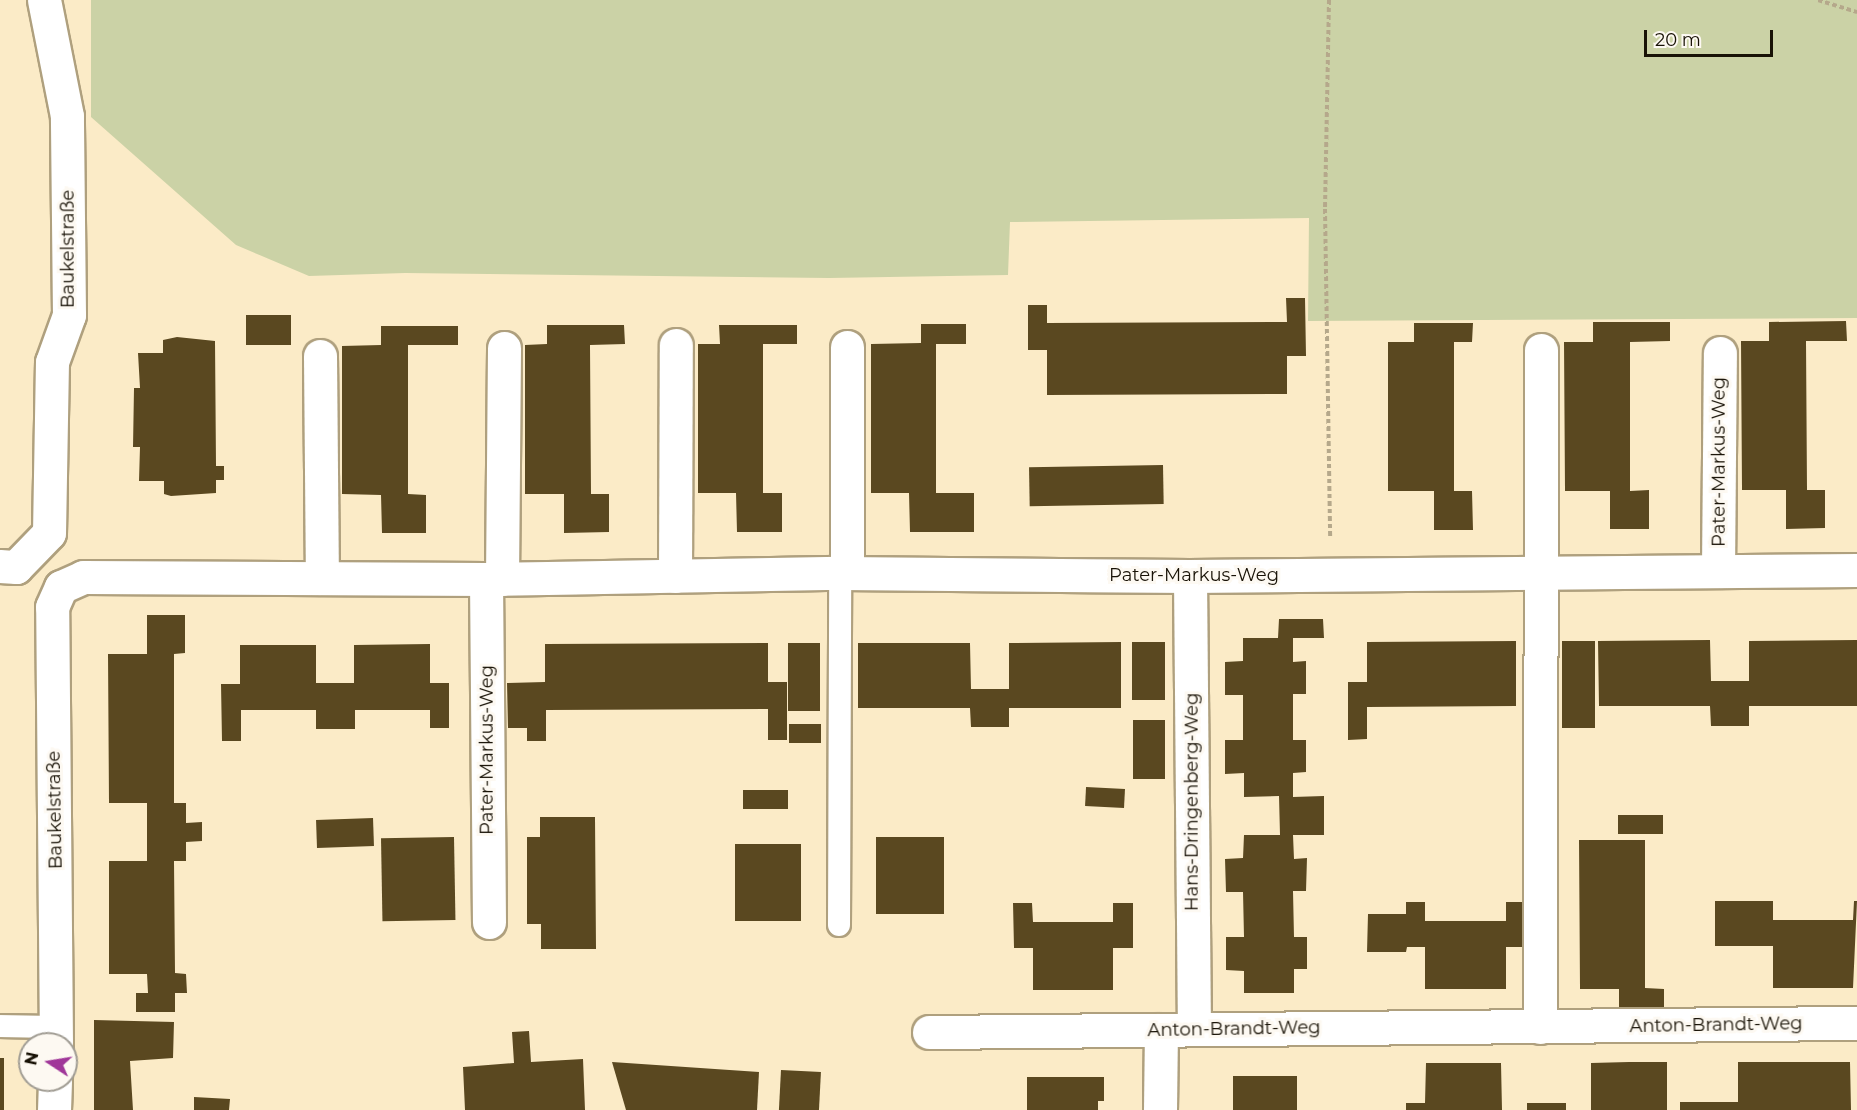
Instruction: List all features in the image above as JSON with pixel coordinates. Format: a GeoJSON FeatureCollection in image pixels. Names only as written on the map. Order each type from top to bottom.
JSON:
{"type":"FeatureCollection","features":[{"type":"Feature","properties":{"kind":"street","name":"Baukelstraße"},"geometry":{"type":"LineString","coordinates":[[0,566],[16,567],[49,533],[52,362],[69,315],[68,128],[44,0]]}},
{"type":"Feature","properties":{"kind":"street"},"geometry":{"type":"LineString","coordinates":[[675,576],[676,345]]}},
{"type":"Feature","properties":{"kind":"street"},"geometry":{"type":"LineString","coordinates":[[844,573],[847,347]]}},
{"type":"Feature","properties":{"kind":"street","name":"Pater-Markus-Weg"},"geometry":{"type":"LineString","coordinates":[[489,922],[494,579],[504,348]]}},
{"type":"Feature","properties":{"kind":"street"},"geometry":{"type":"LineString","coordinates":[[1540,1027],[1541,350]]}},
{"type":"Feature","properties":{"kind":"street","name":"Pater-Markus-Weg"},"geometry":{"type":"LineString","coordinates":[[1719,572],[1720,353]]}},
{"type":"Feature","properties":{"kind":"street"},"geometry":{"type":"LineString","coordinates":[[320,356],[322,578]]}},
{"type":"Feature","properties":{"kind":"street","name":"Pater-Markus-Weg"},"geometry":{"type":"LineString","coordinates":[[55,594],[68,581],[83,577],[494,579],[844,573],[1190,576],[1857,570]]}},
{"type":"Feature","properties":{"kind":"street","name":"Hans-Dringenberg-Weg"},"geometry":{"type":"LineString","coordinates":[[1190,576],[1194,1029]]}},
{"type":"Feature","properties":{"kind":"street","name":"Baukelstraße"},"geometry":{"type":"LineString","coordinates":[[55,594],[52,607],[57,1032]]}},
{"type":"Feature","properties":{"kind":"street","name":"Anton-Brandt-Weg"},"geometry":{"type":"LineString","coordinates":[[929,1032],[1857,1023]]}},
{"type":"Feature","properties":{"kind":"street"},"geometry":{"type":"LineString","coordinates":[[1160,1110],[1161,1030]]}},
{"type":"Feature","properties":{"kind":"street"},"geometry":{"type":"LineString","coordinates":[[54,1110],[55,1092]]}},
{"type":"Feature","properties":{"kind":"lane"},"geometry":{"type":"LineString","coordinates":[[839,925],[844,573]]}},
{"type":"Feature","properties":{"kind":"lane","name":"Baukelstraße"},"geometry":{"type":"LineString","coordinates":[[0,1026],[38,1032]]}},
{"type":"Feature","properties":{"kind":"path"},"geometry":{"type":"LineString","coordinates":[[1329,0],[1326,209],[1330,575]]}},
{"type":"Feature","properties":{"kind":"path"},"geometry":{"type":"LineString","coordinates":[[1818,0],[1857,12]]}},
{"type":"Feature","properties":{"kind":"green space"},"geometry":{"type":"Polygon","coordinates":[[[91,0],[1857,0],[1857,318],[1308,321],[1309,218],[1010,222],[1008,275],[829,278],[405,273],[309,276],[236,245],[91,117],[91,0]]]}},
{"type":"Feature","properties":{"kind":"building"},"geometry":{"type":"Polygon","coordinates":[[[1286,298],[1305,298],[1306,356],[1287,356],[1287,394],[1047,395],[1047,350],[1028,350],[1028,305],[1047,305],[1047,323],[1287,322],[1286,298]]]}},
{"type":"Feature","properties":{"kind":"building"},"geometry":{"type":"Polygon","coordinates":[[[246,315],[291,315],[291,345],[246,345],[246,315]]]}},
{"type":"Feature","properties":{"kind":"building"},"geometry":{"type":"Polygon","coordinates":[[[1846,321],[1847,341],[1806,341],[1807,490],[1825,490],[1825,528],[1786,529],[1786,490],[1742,490],[1741,341],[1769,341],[1769,322],[1846,321]]]}},
{"type":"Feature","properties":{"kind":"building"},"geometry":{"type":"Polygon","coordinates":[[[1593,322],[1670,322],[1670,341],[1630,342],[1630,491],[1649,490],[1649,529],[1610,529],[1610,491],[1565,491],[1564,342],[1593,342],[1593,322]]]}},
{"type":"Feature","properties":{"kind":"building"},"geometry":{"type":"Polygon","coordinates":[[[1414,323],[1473,323],[1472,342],[1454,342],[1454,491],[1472,491],[1473,530],[1434,530],[1434,491],[1388,491],[1388,342],[1414,342],[1414,323]]]}},
{"type":"Feature","properties":{"kind":"building"},"geometry":{"type":"Polygon","coordinates":[[[921,324],[966,324],[966,344],[936,344],[936,493],[974,493],[974,532],[910,532],[909,493],[871,493],[871,344],[921,343],[921,324]]]}},
{"type":"Feature","properties":{"kind":"building"},"geometry":{"type":"Polygon","coordinates":[[[547,325],[624,325],[625,344],[590,345],[591,494],[609,494],[609,532],[564,533],[564,494],[525,494],[525,345],[547,344],[547,325]]]}},
{"type":"Feature","properties":{"kind":"building"},"geometry":{"type":"Polygon","coordinates":[[[719,325],[797,325],[797,344],[763,344],[763,493],[782,493],[782,532],[737,532],[736,493],[698,493],[698,344],[720,344],[719,325]]]}},
{"type":"Feature","properties":{"kind":"building"},"geometry":{"type":"Polygon","coordinates":[[[381,326],[458,326],[458,345],[408,345],[408,494],[426,495],[426,533],[382,533],[381,495],[342,494],[342,346],[381,345],[381,326]]]}},
{"type":"Feature","properties":{"kind":"building"},"geometry":{"type":"Polygon","coordinates":[[[177,337],[215,341],[216,466],[224,466],[224,480],[216,480],[216,493],[171,496],[164,494],[164,481],[139,481],[140,447],[133,447],[134,388],[140,388],[138,353],[163,353],[163,340],[177,337]]]}},
{"type":"Feature","properties":{"kind":"building"},"geometry":{"type":"Polygon","coordinates":[[[1163,465],[1164,504],[1030,506],[1029,467],[1163,465]]]}},
{"type":"Feature","properties":{"kind":"building"},"geometry":{"type":"Polygon","coordinates":[[[147,615],[185,615],[185,653],[174,654],[174,803],[186,803],[186,823],[202,822],[202,841],[186,842],[186,861],[174,861],[175,973],[186,974],[187,993],[175,993],[175,1012],[136,1012],[136,993],[148,993],[147,974],[109,974],[109,861],[147,861],[147,803],[109,803],[108,654],[147,654],[147,615]]]}},
{"type":"Feature","properties":{"kind":"building"},"geometry":{"type":"Polygon","coordinates":[[[1279,619],[1323,619],[1324,638],[1293,638],[1293,662],[1306,661],[1306,694],[1293,694],[1293,740],[1306,740],[1306,772],[1293,773],[1293,797],[1324,796],[1324,835],[1293,835],[1294,859],[1307,858],[1306,891],[1293,891],[1294,937],[1307,937],[1307,969],[1294,969],[1294,993],[1244,993],[1244,971],[1226,970],[1226,937],[1244,937],[1243,892],[1226,892],[1225,859],[1243,858],[1244,835],[1280,835],[1279,796],[1244,797],[1244,773],[1225,774],[1225,740],[1243,740],[1243,695],[1225,695],[1225,662],[1243,661],[1243,638],[1278,638],[1279,619]]]}},
{"type":"Feature","properties":{"kind":"building"},"geometry":{"type":"Polygon","coordinates":[[[1710,640],[1711,681],[1749,681],[1749,641],[1857,640],[1857,706],[1749,706],[1749,726],[1711,726],[1710,706],[1599,706],[1598,641],[1710,640]]]}},
{"type":"Feature","properties":{"kind":"building"},"geometry":{"type":"Polygon","coordinates":[[[1516,641],[1516,706],[1367,707],[1367,739],[1348,740],[1348,682],[1367,682],[1367,642],[1516,641]]]}},
{"type":"Feature","properties":{"kind":"building"},"geometry":{"type":"Polygon","coordinates":[[[1562,641],[1595,641],[1595,728],[1562,728],[1562,641]]]}},
{"type":"Feature","properties":{"kind":"building"},"geometry":{"type":"Polygon","coordinates":[[[1121,642],[1121,708],[1009,708],[1009,727],[971,727],[970,708],[858,708],[858,643],[970,643],[971,689],[1009,689],[1009,643],[1121,642]]]}},
{"type":"Feature","properties":{"kind":"building"},"geometry":{"type":"Polygon","coordinates":[[[1132,642],[1165,642],[1165,700],[1132,700],[1132,642]]]}},
{"type":"Feature","properties":{"kind":"building"},"geometry":{"type":"Polygon","coordinates":[[[768,643],[768,682],[787,682],[787,740],[768,740],[768,709],[546,710],[546,741],[527,741],[527,728],[508,728],[507,683],[545,682],[545,644],[768,643]]]}},
{"type":"Feature","properties":{"kind":"building"},"geometry":{"type":"Polygon","coordinates":[[[788,643],[820,643],[820,711],[788,711],[788,643]]]}},
{"type":"Feature","properties":{"kind":"building"},"geometry":{"type":"Polygon","coordinates":[[[430,644],[430,683],[449,683],[449,728],[430,728],[430,710],[355,710],[355,729],[316,729],[316,710],[241,710],[241,741],[222,741],[221,684],[240,684],[240,645],[316,645],[316,683],[354,683],[354,645],[430,644]]]}},
{"type":"Feature","properties":{"kind":"building"},"geometry":{"type":"Polygon","coordinates":[[[1133,720],[1165,720],[1165,779],[1133,779],[1133,720]]]}},
{"type":"Feature","properties":{"kind":"building"},"geometry":{"type":"Polygon","coordinates":[[[789,724],[821,724],[821,743],[789,743],[789,724]]]}},
{"type":"Feature","properties":{"kind":"building"},"geometry":{"type":"Polygon","coordinates":[[[1086,787],[1125,789],[1124,808],[1085,806],[1086,787]]]}},
{"type":"Feature","properties":{"kind":"building"},"geometry":{"type":"Polygon","coordinates":[[[743,790],[788,790],[788,809],[743,809],[743,790]]]}},
{"type":"Feature","properties":{"kind":"building"},"geometry":{"type":"Polygon","coordinates":[[[1618,815],[1663,815],[1663,834],[1618,834],[1618,815]]]}},
{"type":"Feature","properties":{"kind":"building"},"geometry":{"type":"Polygon","coordinates":[[[540,817],[595,817],[596,949],[541,949],[541,924],[527,924],[527,837],[540,837],[540,817]]]}},
{"type":"Feature","properties":{"kind":"building"},"geometry":{"type":"Polygon","coordinates":[[[373,818],[374,846],[317,848],[316,820],[373,818]]]}},
{"type":"Feature","properties":{"kind":"building"},"geometry":{"type":"Polygon","coordinates":[[[454,837],[455,920],[382,921],[381,838],[454,837]]]}},
{"type":"Feature","properties":{"kind":"building"},"geometry":{"type":"Polygon","coordinates":[[[876,837],[944,837],[944,914],[876,914],[876,837]]]}},
{"type":"Feature","properties":{"kind":"building"},"geometry":{"type":"Polygon","coordinates":[[[1579,840],[1645,840],[1645,988],[1664,989],[1664,1007],[1619,1007],[1619,989],[1580,989],[1579,840]]]}},
{"type":"Feature","properties":{"kind":"building"},"geometry":{"type":"Polygon","coordinates":[[[735,844],[801,844],[801,921],[735,921],[735,844]]]}},
{"type":"Feature","properties":{"kind":"building"},"geometry":{"type":"Polygon","coordinates":[[[1715,901],[1773,901],[1773,920],[1853,920],[1854,901],[1857,901],[1853,988],[1773,988],[1773,946],[1715,946],[1715,901]]]}},
{"type":"Feature","properties":{"kind":"building"},"geometry":{"type":"Polygon","coordinates":[[[1406,902],[1425,902],[1425,921],[1506,921],[1506,902],[1525,902],[1525,947],[1506,947],[1506,989],[1425,989],[1425,947],[1407,947],[1406,952],[1367,952],[1368,914],[1406,914],[1406,902]]]}},
{"type":"Feature","properties":{"kind":"building"},"geometry":{"type":"Polygon","coordinates":[[[1013,903],[1032,903],[1033,922],[1113,922],[1113,903],[1133,903],[1133,948],[1113,948],[1113,990],[1033,990],[1033,948],[1014,948],[1013,903]]]}},
{"type":"Feature","properties":{"kind":"building"},"geometry":{"type":"Polygon","coordinates":[[[94,1020],[174,1022],[173,1058],[130,1061],[133,1110],[94,1110],[94,1020]]]}},
{"type":"Feature","properties":{"kind":"building"},"geometry":{"type":"Polygon","coordinates":[[[529,1031],[531,1062],[583,1059],[585,1110],[465,1110],[463,1067],[514,1063],[512,1032],[529,1031]]]}},
{"type":"Feature","properties":{"kind":"building"},"geometry":{"type":"Polygon","coordinates":[[[0,1058],[4,1058],[4,1110],[0,1110],[0,1058]]]}},
{"type":"Feature","properties":{"kind":"building"},"geometry":{"type":"Polygon","coordinates":[[[612,1062],[759,1072],[757,1110],[626,1110],[612,1062]]]}},
{"type":"Feature","properties":{"kind":"building"},"geometry":{"type":"Polygon","coordinates":[[[1667,1062],[1667,1110],[1591,1110],[1591,1063],[1667,1062]]]}},
{"type":"Feature","properties":{"kind":"building"},"geometry":{"type":"Polygon","coordinates":[[[1738,1062],[1850,1062],[1851,1110],[1680,1110],[1680,1102],[1738,1102],[1738,1062]]]}},
{"type":"Feature","properties":{"kind":"building"},"geometry":{"type":"Polygon","coordinates":[[[1426,1063],[1501,1063],[1502,1110],[1406,1110],[1406,1103],[1425,1103],[1426,1063]]]}},
{"type":"Feature","properties":{"kind":"building"},"geometry":{"type":"Polygon","coordinates":[[[781,1070],[821,1072],[819,1110],[779,1110],[781,1070]]]}},
{"type":"Feature","properties":{"kind":"building"},"geometry":{"type":"Polygon","coordinates":[[[1233,1076],[1297,1076],[1297,1110],[1233,1110],[1233,1076]]]}},
{"type":"Feature","properties":{"kind":"building"},"geometry":{"type":"Polygon","coordinates":[[[1027,1077],[1104,1077],[1104,1101],[1098,1101],[1098,1110],[1027,1110],[1027,1077]]]}},
{"type":"Feature","properties":{"kind":"building"},"geometry":{"type":"Polygon","coordinates":[[[194,1097],[230,1099],[229,1110],[194,1110],[194,1097]]]}},
{"type":"Feature","properties":{"kind":"building"},"geometry":{"type":"Polygon","coordinates":[[[1527,1103],[1566,1103],[1566,1110],[1527,1110],[1527,1103]]]}}]}
